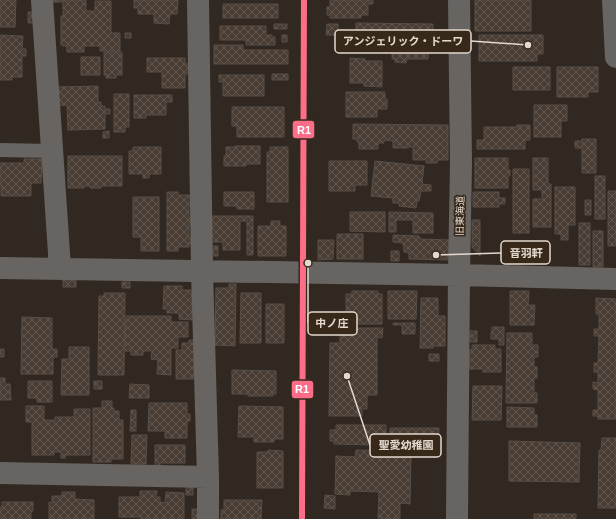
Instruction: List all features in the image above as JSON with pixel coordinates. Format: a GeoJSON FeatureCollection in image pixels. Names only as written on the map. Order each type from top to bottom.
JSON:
{"type":"FeatureCollection","features":[{"type":"Feature","properties":{"kind":"street"},"geometry":{"type":"LineString","coordinates":[[42,0],[60,268]]}},
{"type":"Feature","properties":{"kind":"street"},"geometry":{"type":"LineString","coordinates":[[198,0],[202,271],[208,519]]}},
{"type":"Feature","properties":{"kind":"street","name":"旧東海道"},"geometry":{"type":"LineString","coordinates":[[457,519],[461,163],[459,0]]}},
{"type":"Feature","properties":{"kind":"street"},"geometry":{"type":"LineString","coordinates":[[613,0],[616,58]]}},
{"type":"Feature","properties":{"kind":"street"},"geometry":{"type":"LineString","coordinates":[[0,268],[616,279]]}},
{"type":"Feature","properties":{"kind":"street"},"geometry":{"type":"LineString","coordinates":[[0,473],[208,477]]}},
{"type":"Feature","properties":{"kind":"lane"},"geometry":{"type":"LineString","coordinates":[[0,150],[52,151]]}},
{"type":"Feature","properties":{"kind":"building"},"geometry":{"type":"Polygon","coordinates":[[[0,0],[16,0],[15,27],[0,27],[0,0]]]}},
{"type":"Feature","properties":{"kind":"building"},"geometry":{"type":"Polygon","coordinates":[[[53,0],[86,0],[86,11],[95,11],[95,1],[111,1],[111,33],[120,33],[120,51],[100,51],[100,46],[84,46],[84,52],[67,52],[67,46],[61,45],[61,16],[63,16],[63,2],[53,2],[53,0]]]}},
{"type":"Feature","properties":{"kind":"building"},"geometry":{"type":"Polygon","coordinates":[[[134,0],[178,0],[177,14],[170,14],[169,24],[154,23],[154,14],[138,14],[138,8],[134,8],[134,0]]]}},
{"type":"Feature","properties":{"kind":"building"},"geometry":{"type":"Polygon","coordinates":[[[330,0],[373,0],[373,4],[368,4],[368,15],[361,15],[361,18],[330,18],[330,15],[327,15],[327,7],[330,7],[330,0]]]}},
{"type":"Feature","properties":{"kind":"building"},"geometry":{"type":"Polygon","coordinates":[[[475,0],[531,0],[531,31],[475,31],[475,0]]]}},
{"type":"Feature","properties":{"kind":"building"},"geometry":{"type":"Polygon","coordinates":[[[223,4],[278,4],[278,18],[223,18],[223,4]]]}},
{"type":"Feature","properties":{"kind":"building"},"geometry":{"type":"Polygon","coordinates":[[[28,12],[33,12],[33,23],[28,23],[28,12]]]}},
{"type":"Feature","properties":{"kind":"building"},"geometry":{"type":"Polygon","coordinates":[[[356,23],[433,24],[433,36],[356,35],[356,23]]]}},
{"type":"Feature","properties":{"kind":"building"},"geometry":{"type":"Polygon","coordinates":[[[274,24],[287,24],[287,29],[274,29],[274,24]]]}},
{"type":"Feature","properties":{"kind":"building"},"geometry":{"type":"Polygon","coordinates":[[[327,24],[338,24],[338,35],[326,35],[327,24]]]}},
{"type":"Feature","properties":{"kind":"building"},"geometry":{"type":"Polygon","coordinates":[[[220,26],[266,26],[266,35],[272,35],[272,37],[275,37],[275,45],[246,45],[246,40],[220,40],[220,26]]]}},
{"type":"Feature","properties":{"kind":"building"},"geometry":{"type":"Polygon","coordinates":[[[125,33],[131,33],[131,38],[125,38],[125,33]]]}},
{"type":"Feature","properties":{"kind":"building"},"geometry":{"type":"Polygon","coordinates":[[[0,35],[23,36],[22,49],[26,49],[26,56],[22,56],[22,77],[12,77],[12,80],[0,80],[0,35]]]}},
{"type":"Feature","properties":{"kind":"building"},"geometry":{"type":"Polygon","coordinates":[[[282,35],[287,35],[287,42],[282,42],[282,35]]]}},
{"type":"Feature","properties":{"kind":"building"},"geometry":{"type":"Polygon","coordinates":[[[479,35],[543,35],[543,54],[537,54],[537,61],[479,61],[479,35]]]}},
{"type":"Feature","properties":{"kind":"building"},"geometry":{"type":"Polygon","coordinates":[[[392,40],[429,40],[428,59],[407,59],[406,63],[395,62],[395,59],[392,59],[392,40]]]}},
{"type":"Feature","properties":{"kind":"building"},"geometry":{"type":"Polygon","coordinates":[[[214,45],[243,45],[243,50],[288,50],[288,64],[214,64],[214,45]]]}},
{"type":"Feature","properties":{"kind":"building"},"geometry":{"type":"Polygon","coordinates":[[[104,52],[122,52],[122,75],[116,75],[116,78],[106,78],[106,75],[104,75],[104,52]]]}},
{"type":"Feature","properties":{"kind":"building"},"geometry":{"type":"Polygon","coordinates":[[[81,57],[100,57],[100,75],[81,75],[81,57]]]}},
{"type":"Feature","properties":{"kind":"building"},"geometry":{"type":"Polygon","coordinates":[[[147,58],[185,58],[185,64],[189,64],[189,74],[185,74],[185,88],[162,88],[162,72],[147,72],[147,58]]]}},
{"type":"Feature","properties":{"kind":"building"},"geometry":{"type":"Polygon","coordinates":[[[350,58],[365,59],[365,61],[382,61],[382,87],[364,86],[364,83],[350,83],[350,58]]]}},
{"type":"Feature","properties":{"kind":"building"},"geometry":{"type":"Polygon","coordinates":[[[513,67],[550,67],[550,90],[513,90],[513,67]]]}},
{"type":"Feature","properties":{"kind":"building"},"geometry":{"type":"Polygon","coordinates":[[[557,67],[598,67],[598,92],[588,92],[588,97],[557,97],[557,67]]]}},
{"type":"Feature","properties":{"kind":"building"},"geometry":{"type":"Polygon","coordinates":[[[272,74],[288,74],[288,80],[272,80],[272,74]]]}},
{"type":"Feature","properties":{"kind":"building"},"geometry":{"type":"Polygon","coordinates":[[[219,75],[264,75],[264,96],[223,96],[223,82],[219,82],[219,75]]]}},
{"type":"Feature","properties":{"kind":"building"},"geometry":{"type":"Polygon","coordinates":[[[98,86],[98,103],[101,102],[101,106],[105,106],[105,109],[110,109],[110,114],[105,114],[105,129],[68,130],[67,105],[57,106],[57,87],[98,86]]]}},
{"type":"Feature","properties":{"kind":"building"},"geometry":{"type":"Polygon","coordinates":[[[346,92],[385,92],[387,109],[377,109],[377,117],[346,117],[346,92]]]}},
{"type":"Feature","properties":{"kind":"building"},"geometry":{"type":"Polygon","coordinates":[[[114,94],[129,94],[129,127],[125,127],[125,132],[114,132],[114,94]]]}},
{"type":"Feature","properties":{"kind":"building"},"geometry":{"type":"Polygon","coordinates":[[[134,95],[172,95],[172,102],[166,102],[166,115],[146,115],[146,118],[134,118],[134,95]]]}},
{"type":"Feature","properties":{"kind":"building"},"geometry":{"type":"Polygon","coordinates":[[[534,105],[567,105],[567,121],[561,121],[561,137],[534,137],[534,105]]]}},
{"type":"Feature","properties":{"kind":"building"},"geometry":{"type":"Polygon","coordinates":[[[232,107],[284,107],[284,137],[237,137],[237,126],[232,126],[232,107]]]}},
{"type":"Feature","properties":{"kind":"building"},"geometry":{"type":"Polygon","coordinates":[[[353,124],[448,125],[448,160],[438,160],[437,163],[426,163],[427,160],[413,160],[413,147],[393,148],[393,141],[384,140],[384,143],[378,143],[378,149],[359,149],[359,142],[357,142],[357,139],[353,139],[353,124]]]}},
{"type":"Feature","properties":{"kind":"building"},"geometry":{"type":"Polygon","coordinates":[[[517,125],[530,125],[530,140],[525,140],[525,149],[477,149],[477,140],[484,140],[484,127],[517,127],[517,125]]]}},
{"type":"Feature","properties":{"kind":"building"},"geometry":{"type":"Polygon","coordinates":[[[109,131],[109,138],[103,138],[103,132],[109,131]]]}},
{"type":"Feature","properties":{"kind":"building"},"geometry":{"type":"Polygon","coordinates":[[[582,139],[596,139],[596,173],[582,173],[582,148],[575,148],[575,141],[582,141],[582,139]]]}},
{"type":"Feature","properties":{"kind":"building"},"geometry":{"type":"Polygon","coordinates":[[[260,146],[260,164],[246,164],[246,166],[224,166],[226,147],[260,146]]]}},
{"type":"Feature","properties":{"kind":"building"},"geometry":{"type":"Polygon","coordinates":[[[133,147],[161,147],[161,174],[149,174],[149,178],[143,178],[143,174],[129,174],[129,151],[133,151],[133,147]]]}},
{"type":"Feature","properties":{"kind":"building"},"geometry":{"type":"Polygon","coordinates":[[[270,147],[288,147],[288,202],[267,202],[267,152],[270,152],[270,147]]]}},
{"type":"Feature","properties":{"kind":"building"},"geometry":{"type":"Polygon","coordinates":[[[68,156],[122,156],[122,186],[101,186],[101,188],[90,188],[90,186],[84,186],[84,188],[68,188],[68,156]]]}},
{"type":"Feature","properties":{"kind":"building"},"geometry":{"type":"Polygon","coordinates":[[[475,158],[508,158],[508,170],[510,170],[510,176],[508,176],[508,188],[475,188],[475,158]]]}},
{"type":"Feature","properties":{"kind":"building"},"geometry":{"type":"Polygon","coordinates":[[[533,158],[548,158],[548,184],[551,184],[551,227],[533,227],[533,199],[542,199],[542,190],[533,190],[533,158]]]}},
{"type":"Feature","properties":{"kind":"building"},"geometry":{"type":"Polygon","coordinates":[[[24,159],[42,159],[41,183],[31,183],[31,196],[1,196],[0,163],[24,163],[24,159]]]}},
{"type":"Feature","properties":{"kind":"building"},"geometry":{"type":"Polygon","coordinates":[[[329,161],[367,161],[367,185],[355,185],[355,191],[329,191],[329,161]]]}},
{"type":"Feature","properties":{"kind":"building"},"geometry":{"type":"Polygon","coordinates":[[[375,161],[424,166],[422,184],[431,185],[431,191],[421,191],[416,208],[399,206],[399,203],[393,203],[393,198],[371,196],[375,161]]]}},
{"type":"Feature","properties":{"kind":"building"},"geometry":{"type":"Polygon","coordinates":[[[513,169],[529,169],[529,233],[513,233],[513,169]]]}},
{"type":"Feature","properties":{"kind":"building"},"geometry":{"type":"Polygon","coordinates":[[[595,176],[605,176],[605,219],[595,219],[595,176]]]}},
{"type":"Feature","properties":{"kind":"building"},"geometry":{"type":"Polygon","coordinates":[[[555,187],[575,187],[575,225],[568,225],[568,240],[561,240],[561,234],[555,234],[555,187]]]}},
{"type":"Feature","properties":{"kind":"building"},"geometry":{"type":"Polygon","coordinates":[[[608,191],[616,191],[616,246],[608,246],[608,191]]]}},
{"type":"Feature","properties":{"kind":"building"},"geometry":{"type":"Polygon","coordinates":[[[167,192],[178,192],[178,195],[189,195],[189,197],[192,197],[192,205],[189,205],[189,218],[192,218],[192,224],[189,224],[189,238],[192,238],[192,244],[189,244],[189,247],[178,247],[178,251],[167,251],[167,192]]]}},
{"type":"Feature","properties":{"kind":"building"},"geometry":{"type":"Polygon","coordinates":[[[224,192],[254,192],[254,209],[237,209],[237,206],[224,206],[224,192]]]}},
{"type":"Feature","properties":{"kind":"building"},"geometry":{"type":"Polygon","coordinates":[[[473,192],[499,192],[499,198],[505,198],[505,204],[499,204],[499,207],[473,207],[473,192]]]}},
{"type":"Feature","properties":{"kind":"building"},"geometry":{"type":"Polygon","coordinates":[[[133,197],[159,197],[159,251],[141,251],[141,237],[133,237],[133,197]]]}},
{"type":"Feature","properties":{"kind":"building"},"geometry":{"type":"Polygon","coordinates":[[[585,200],[591,200],[591,215],[585,215],[585,200]]]}},
{"type":"Feature","properties":{"kind":"building"},"geometry":{"type":"Polygon","coordinates":[[[350,212],[385,212],[385,232],[350,231],[350,212]]]}},
{"type":"Feature","properties":{"kind":"building"},"geometry":{"type":"Polygon","coordinates":[[[389,212],[433,213],[433,233],[413,233],[413,220],[396,220],[396,232],[389,232],[389,212]]]}},
{"type":"Feature","properties":{"kind":"building"},"geometry":{"type":"Polygon","coordinates":[[[211,216],[253,216],[253,255],[247,255],[247,221],[240,221],[240,250],[223,250],[223,242],[211,242],[211,216]]]}},
{"type":"Feature","properties":{"kind":"building"},"geometry":{"type":"Polygon","coordinates":[[[472,220],[480,220],[480,256],[472,247],[472,220]]]}},
{"type":"Feature","properties":{"kind":"building"},"geometry":{"type":"Polygon","coordinates":[[[271,221],[280,221],[280,226],[286,226],[286,256],[258,256],[258,226],[271,226],[271,221]]]}},
{"type":"Feature","properties":{"kind":"building"},"geometry":{"type":"Polygon","coordinates":[[[579,223],[590,223],[590,265],[579,265],[579,223]]]}},
{"type":"Feature","properties":{"kind":"building"},"geometry":{"type":"Polygon","coordinates":[[[593,231],[603,231],[603,267],[593,267],[593,231]]]}},
{"type":"Feature","properties":{"kind":"building"},"geometry":{"type":"Polygon","coordinates":[[[337,234],[363,234],[363,259],[337,259],[337,234]]]}},
{"type":"Feature","properties":{"kind":"building"},"geometry":{"type":"Polygon","coordinates":[[[393,235],[419,236],[420,239],[449,240],[448,260],[409,259],[409,253],[404,252],[403,243],[393,242],[393,235]]]}},
{"type":"Feature","properties":{"kind":"building"},"geometry":{"type":"Polygon","coordinates":[[[318,240],[334,240],[333,259],[318,260],[318,240]]]}},
{"type":"Feature","properties":{"kind":"building"},"geometry":{"type":"Polygon","coordinates":[[[211,246],[218,246],[218,256],[211,256],[211,246]]]}},
{"type":"Feature","properties":{"kind":"building"},"geometry":{"type":"Polygon","coordinates":[[[391,251],[399,251],[399,261],[391,261],[391,251]]]}},
{"type":"Feature","properties":{"kind":"building"},"geometry":{"type":"Polygon","coordinates":[[[63,280],[76,280],[76,287],[63,287],[63,280]]]}},
{"type":"Feature","properties":{"kind":"building"},"geometry":{"type":"Polygon","coordinates":[[[122,282],[130,282],[130,288],[122,288],[122,282]]]}},
{"type":"Feature","properties":{"kind":"building"},"geometry":{"type":"Polygon","coordinates":[[[229,284],[236,284],[235,346],[215,345],[216,288],[229,288],[229,284]]]}},
{"type":"Feature","properties":{"kind":"building"},"geometry":{"type":"Polygon","coordinates":[[[164,286],[182,286],[182,290],[192,290],[192,320],[179,319],[179,313],[167,313],[167,309],[163,309],[164,286]]]}},
{"type":"Feature","properties":{"kind":"building"},"geometry":{"type":"Polygon","coordinates":[[[352,291],[378,291],[378,294],[382,294],[382,324],[346,324],[346,294],[352,294],[352,291]]]}},
{"type":"Feature","properties":{"kind":"building"},"geometry":{"type":"Polygon","coordinates":[[[388,291],[417,291],[416,319],[388,319],[388,291]]]}},
{"type":"Feature","properties":{"kind":"building"},"geometry":{"type":"Polygon","coordinates":[[[510,291],[529,291],[528,305],[535,305],[534,325],[510,325],[510,291]]]}},
{"type":"Feature","properties":{"kind":"building"},"geometry":{"type":"Polygon","coordinates":[[[104,293],[125,293],[124,375],[98,375],[99,296],[104,296],[104,293]]]}},
{"type":"Feature","properties":{"kind":"building"},"geometry":{"type":"Polygon","coordinates":[[[241,293],[261,293],[261,343],[240,343],[241,293]]]}},
{"type":"Feature","properties":{"kind":"building"},"geometry":{"type":"Polygon","coordinates":[[[421,298],[438,298],[438,316],[445,316],[445,346],[420,348],[421,298]]]}},
{"type":"Feature","properties":{"kind":"building"},"geometry":{"type":"Polygon","coordinates":[[[596,298],[616,299],[616,419],[598,419],[598,416],[593,416],[593,410],[598,410],[598,390],[593,389],[593,382],[598,383],[598,372],[594,372],[594,363],[598,363],[599,336],[594,336],[594,329],[599,329],[599,314],[596,314],[596,298]]]}},
{"type":"Feature","properties":{"kind":"building"},"geometry":{"type":"Polygon","coordinates":[[[266,304],[284,304],[284,343],[266,343],[266,304]]]}},
{"type":"Feature","properties":{"kind":"building"},"geometry":{"type":"Polygon","coordinates":[[[126,316],[171,316],[171,322],[188,322],[188,337],[178,337],[178,348],[171,348],[171,375],[157,374],[158,360],[151,359],[152,351],[143,351],[143,355],[131,355],[131,351],[125,351],[126,316]]]}},
{"type":"Feature","properties":{"kind":"building"},"geometry":{"type":"Polygon","coordinates":[[[22,317],[52,318],[52,349],[57,349],[57,357],[53,357],[53,374],[21,374],[22,317]]]}},
{"type":"Feature","properties":{"kind":"building"},"geometry":{"type":"Polygon","coordinates":[[[393,323],[415,323],[415,334],[402,334],[402,325],[393,325],[393,323]]]}},
{"type":"Feature","properties":{"kind":"building"},"geometry":{"type":"Polygon","coordinates":[[[492,327],[504,327],[504,345],[499,345],[499,339],[491,339],[492,327]]]}},
{"type":"Feature","properties":{"kind":"building"},"geometry":{"type":"Polygon","coordinates":[[[340,328],[383,328],[382,338],[377,337],[377,395],[367,395],[367,409],[362,409],[362,416],[329,416],[330,343],[340,343],[340,328]]]}},
{"type":"Feature","properties":{"kind":"building"},"geometry":{"type":"Polygon","coordinates":[[[470,331],[477,331],[477,342],[470,342],[470,331]]]}},
{"type":"Feature","properties":{"kind":"building"},"geometry":{"type":"Polygon","coordinates":[[[507,333],[532,333],[532,345],[538,345],[538,357],[534,357],[534,367],[537,367],[537,378],[534,378],[534,393],[537,393],[537,403],[506,403],[507,333]]]}},
{"type":"Feature","properties":{"kind":"building"},"geometry":{"type":"Polygon","coordinates":[[[189,340],[194,340],[194,379],[176,379],[176,350],[182,350],[182,343],[189,343],[189,340]]]}},
{"type":"Feature","properties":{"kind":"building"},"geometry":{"type":"Polygon","coordinates":[[[472,345],[495,345],[495,349],[501,349],[501,372],[483,372],[483,369],[469,369],[469,350],[472,350],[472,345]]]}},
{"type":"Feature","properties":{"kind":"building"},"geometry":{"type":"Polygon","coordinates":[[[69,347],[89,347],[89,395],[61,395],[62,359],[69,359],[69,347]]]}},
{"type":"Feature","properties":{"kind":"building"},"geometry":{"type":"Polygon","coordinates":[[[0,349],[4,349],[4,357],[0,357],[0,349]]]}},
{"type":"Feature","properties":{"kind":"building"},"geometry":{"type":"Polygon","coordinates":[[[429,354],[439,354],[439,361],[429,361],[429,354]]]}},
{"type":"Feature","properties":{"kind":"building"},"geometry":{"type":"Polygon","coordinates":[[[232,370],[276,371],[276,394],[273,394],[273,396],[248,396],[248,394],[232,394],[232,370]]]}},
{"type":"Feature","properties":{"kind":"building"},"geometry":{"type":"Polygon","coordinates":[[[0,378],[5,378],[5,384],[10,384],[11,400],[0,400],[0,378]]]}},
{"type":"Feature","properties":{"kind":"building"},"geometry":{"type":"Polygon","coordinates":[[[28,381],[52,381],[52,402],[37,402],[37,398],[28,398],[28,381]]]}},
{"type":"Feature","properties":{"kind":"building"},"geometry":{"type":"Polygon","coordinates":[[[94,381],[102,381],[102,389],[94,389],[94,381]]]}},
{"type":"Feature","properties":{"kind":"building"},"geometry":{"type":"Polygon","coordinates":[[[130,384],[149,385],[149,398],[129,398],[130,384]]]}},
{"type":"Feature","properties":{"kind":"building"},"geometry":{"type":"Polygon","coordinates":[[[473,386],[502,386],[501,420],[472,420],[473,386]]]}},
{"type":"Feature","properties":{"kind":"building"},"geometry":{"type":"Polygon","coordinates":[[[102,401],[112,401],[112,408],[114,408],[114,411],[119,411],[119,420],[123,420],[123,459],[111,459],[111,462],[93,462],[93,408],[102,408],[102,401]]]}},
{"type":"Feature","properties":{"kind":"building"},"geometry":{"type":"Polygon","coordinates":[[[149,403],[187,403],[187,414],[190,414],[190,421],[187,421],[187,438],[165,438],[165,431],[148,431],[149,403]]]}},
{"type":"Feature","properties":{"kind":"building"},"geometry":{"type":"Polygon","coordinates":[[[26,406],[44,406],[44,420],[55,420],[55,417],[74,417],[74,409],[90,409],[90,455],[65,455],[65,458],[61,458],[61,452],[54,452],[54,455],[32,455],[32,422],[26,422],[26,406]]]}},
{"type":"Feature","properties":{"kind":"building"},"geometry":{"type":"Polygon","coordinates":[[[239,406],[283,407],[283,439],[274,439],[274,442],[254,442],[254,437],[238,437],[239,406]]]}},
{"type":"Feature","properties":{"kind":"building"},"geometry":{"type":"Polygon","coordinates":[[[507,407],[534,408],[534,415],[537,415],[537,427],[507,427],[507,407]]]}},
{"type":"Feature","properties":{"kind":"building"},"geometry":{"type":"Polygon","coordinates":[[[131,410],[136,410],[136,431],[130,431],[131,410]]]}},
{"type":"Feature","properties":{"kind":"building"},"geometry":{"type":"Polygon","coordinates":[[[336,425],[386,425],[386,448],[375,448],[375,445],[334,444],[334,441],[330,441],[330,430],[336,430],[336,425]]]}},
{"type":"Feature","properties":{"kind":"building"},"geometry":{"type":"Polygon","coordinates":[[[390,428],[439,428],[438,454],[402,454],[402,450],[390,450],[390,428]]]}},
{"type":"Feature","properties":{"kind":"building"},"geometry":{"type":"Polygon","coordinates":[[[132,435],[147,435],[146,464],[131,464],[132,435]]]}},
{"type":"Feature","properties":{"kind":"building"},"geometry":{"type":"Polygon","coordinates":[[[602,438],[616,438],[616,508],[598,508],[599,450],[601,450],[602,438]]]}},
{"type":"Feature","properties":{"kind":"building"},"geometry":{"type":"Polygon","coordinates":[[[509,441],[580,443],[579,482],[509,481],[509,441]]]}},
{"type":"Feature","properties":{"kind":"building"},"geometry":{"type":"Polygon","coordinates":[[[155,445],[185,445],[185,463],[160,463],[160,469],[155,469],[155,445]]]}},
{"type":"Feature","properties":{"kind":"building"},"geometry":{"type":"Polygon","coordinates":[[[268,450],[283,451],[283,488],[257,488],[257,452],[268,452],[268,450]]]}},
{"type":"Feature","properties":{"kind":"building"},"geometry":{"type":"Polygon","coordinates":[[[356,450],[391,451],[391,455],[411,456],[410,504],[400,503],[400,519],[378,518],[379,492],[350,491],[350,495],[335,494],[336,456],[355,457],[356,450]]]}},
{"type":"Feature","properties":{"kind":"building"},"geometry":{"type":"Polygon","coordinates":[[[186,486],[193,486],[193,495],[186,495],[186,486]]]}},
{"type":"Feature","properties":{"kind":"building"},"geometry":{"type":"Polygon","coordinates":[[[140,491],[157,491],[156,497],[160,497],[160,502],[165,503],[166,492],[184,493],[184,519],[141,519],[141,517],[119,517],[119,497],[140,497],[140,491]]]}},
{"type":"Feature","properties":{"kind":"building"},"geometry":{"type":"Polygon","coordinates":[[[62,492],[75,492],[75,499],[94,500],[94,519],[49,519],[49,502],[52,503],[52,496],[62,496],[62,492]]]}},
{"type":"Feature","properties":{"kind":"building"},"geometry":{"type":"Polygon","coordinates":[[[325,495],[335,496],[335,509],[324,508],[325,495]]]}},
{"type":"Feature","properties":{"kind":"building"},"geometry":{"type":"Polygon","coordinates":[[[224,500],[262,500],[261,519],[221,519],[221,510],[224,510],[224,500]]]}},
{"type":"Feature","properties":{"kind":"building"},"geometry":{"type":"Polygon","coordinates":[[[2,502],[33,502],[31,519],[0,519],[0,507],[2,507],[2,502]]]}},
{"type":"Feature","properties":{"kind":"building"},"geometry":{"type":"Polygon","coordinates":[[[192,509],[197,509],[197,519],[192,519],[192,509]]]}},
{"type":"Feature","properties":{"kind":"building"},"geometry":{"type":"Polygon","coordinates":[[[534,514],[576,514],[576,519],[534,519],[534,514]]]}},
{"type":"Feature","properties":{"kind":"transit line","name":"R1"},"geometry":{"type":"LineString","coordinates":[[302,519],[304,0]]}},
{"type":"Feature","properties":{"kind":"place","name":"アンジェリック・ドーワ"},"geometry":{"type":"Point","coordinates":[528,45]}},
{"type":"Feature","properties":{"kind":"place","name":"音羽軒"},"geometry":{"type":"Point","coordinates":[436,255]}},
{"type":"Feature","properties":{"kind":"place","name":"中ノ庄"},"geometry":{"type":"Point","coordinates":[308,263]}},
{"type":"Feature","properties":{"kind":"place","name":"聖愛幼稚園"},"geometry":{"type":"Point","coordinates":[347,376]}}]}
